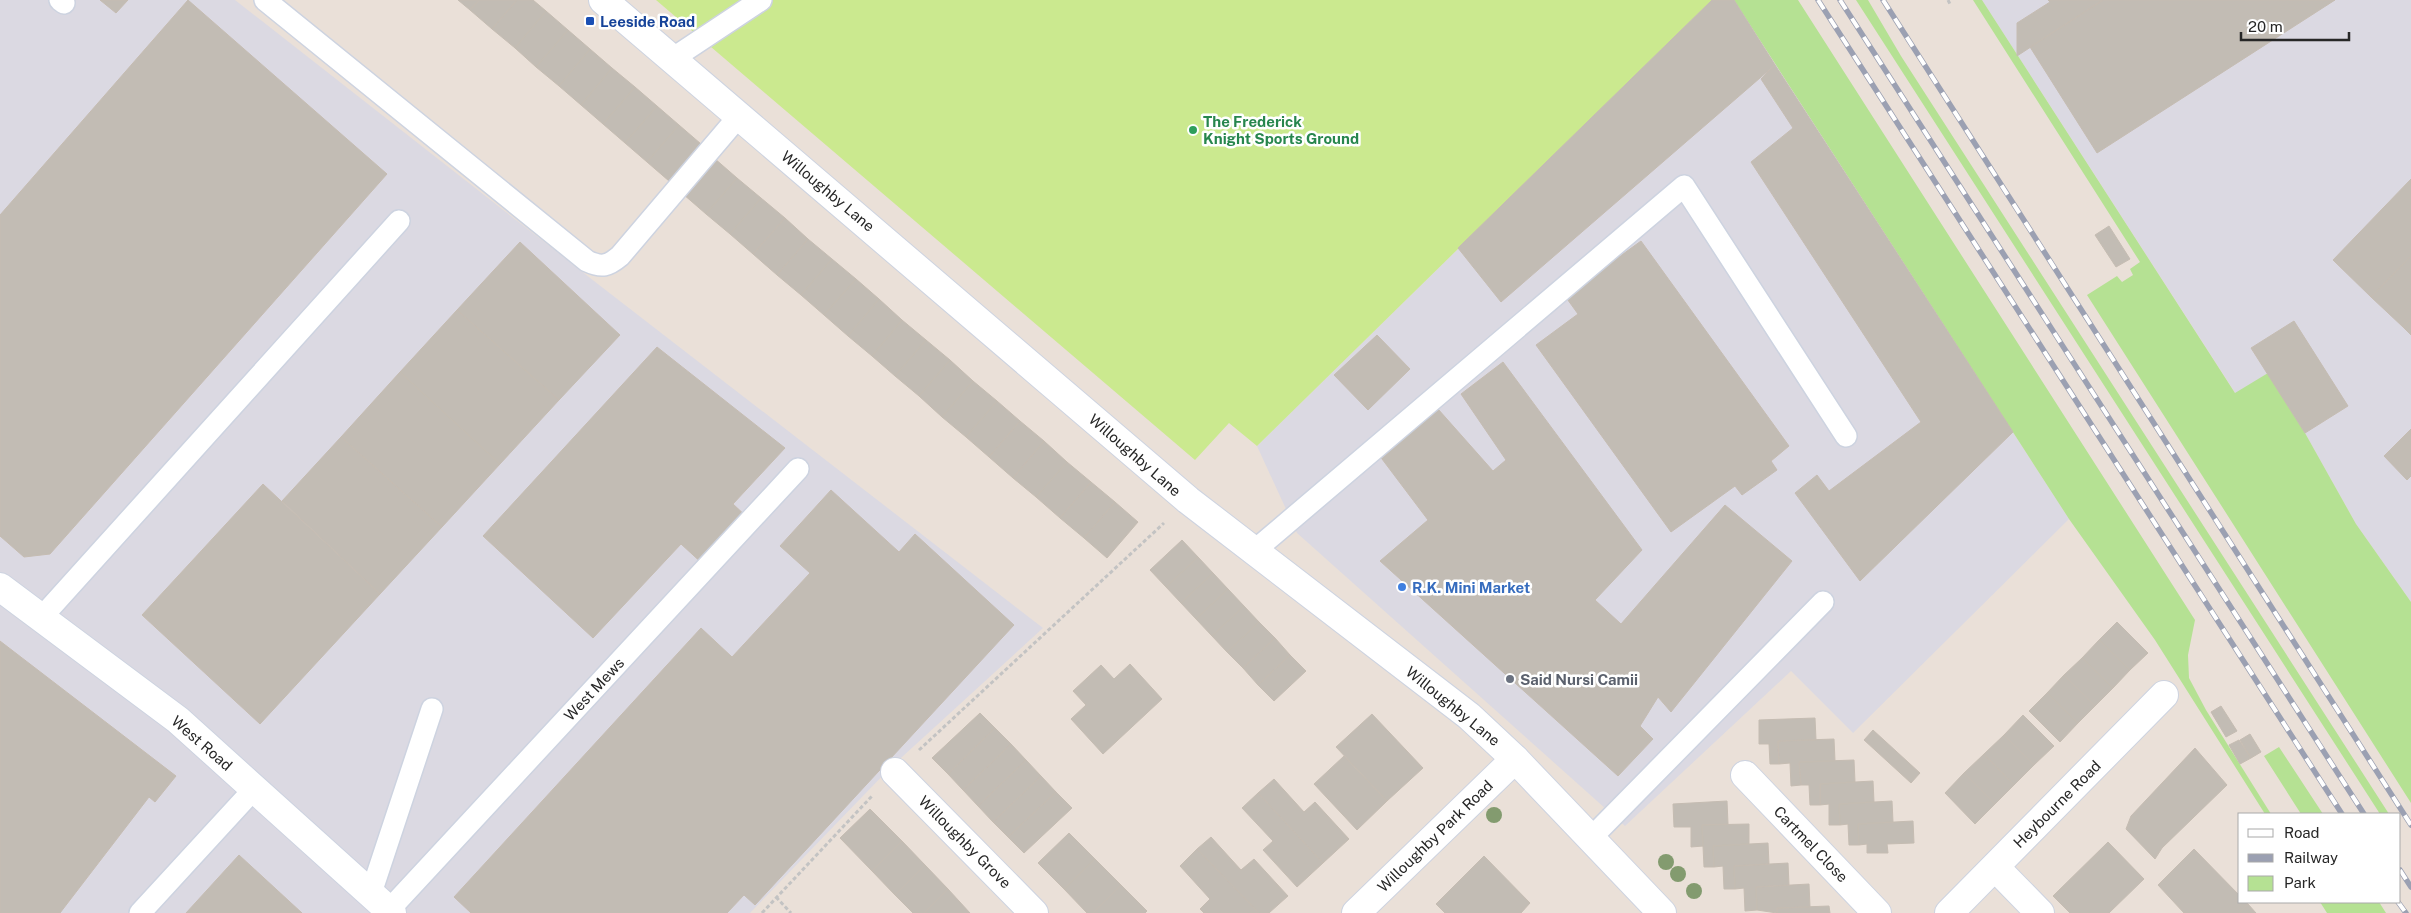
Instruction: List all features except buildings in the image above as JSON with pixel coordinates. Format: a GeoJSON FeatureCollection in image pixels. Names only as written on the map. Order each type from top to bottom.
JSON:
{"type":"FeatureCollection","features":[{"type":"Feature","properties":{"kind":"street","name":"Willoughby Lane"},"geometry":{"type":"LineString","coordinates":[[604,0],[1188,500],[1468,716],[1515,759],[1662,913]]}},
{"type":"Feature","properties":{"kind":"street","name":"West Road"},"geometry":{"type":"LineString","coordinates":[[0,587],[178,720],[384,905]]}},
{"type":"Feature","properties":{"kind":"street","name":"Heybourne Road"},"geometry":{"type":"LineString","coordinates":[[1949,913],[2164,696]]}},
{"type":"Feature","properties":{"kind":"street","name":"Willoughby Park Road"},"geometry":{"type":"LineString","coordinates":[[1356,913],[1515,759]]}},
{"type":"Feature","properties":{"kind":"street","name":"Willoughby Grove"},"geometry":{"type":"LineString","coordinates":[[896,772],[1034,913]]}},
{"type":"Feature","properties":{"kind":"street","name":"Cartmel Close"},"geometry":{"type":"LineString","coordinates":[[1745,776],[1877,913]]}},
{"type":"Feature","properties":{"kind":"street"},"geometry":{"type":"LineString","coordinates":[[1995,867],[2040,913]]}},
{"type":"Feature","properties":{"kind":"lane"},"geometry":{"type":"LineString","coordinates":[[265,0],[587,261],[598,266],[608,266],[620,256],[739,116]]}},
{"type":"Feature","properties":{"kind":"lane"},"geometry":{"type":"LineString","coordinates":[[672,60],[761,0]]}},
{"type":"Feature","properties":{"kind":"lane"},"geometry":{"type":"LineString","coordinates":[[1254,551],[1684,186],[1846,436]]}},
{"type":"Feature","properties":{"kind":"lane"},"geometry":{"type":"LineString","coordinates":[[41,618],[399,222]]}},
{"type":"Feature","properties":{"kind":"lane","name":"West Mews"},"geometry":{"type":"LineString","coordinates":[[384,905],[798,469]]}},
{"type":"Feature","properties":{"kind":"lane"},"geometry":{"type":"LineString","coordinates":[[1590,839],[1822,602]]}},
{"type":"Feature","properties":{"kind":"lane"},"geometry":{"type":"LineString","coordinates":[[384,905],[432,709]]}},
{"type":"Feature","properties":{"kind":"lane"},"geometry":{"type":"LineString","coordinates":[[140,913],[254,789]]}},
{"type":"Feature","properties":{"kind":"path"},"geometry":{"type":"LineString","coordinates":[[762,913],[896,772],[1188,500]]}},
{"type":"Feature","properties":{"kind":"path"},"geometry":{"type":"LineString","coordinates":[[776,897],[791,913]]}},
{"type":"Feature","properties":{"kind":"shaded area"},"geometry":{"type":"Polygon","coordinates":[[[0,0],[235,0],[594,281],[1043,628],[890,768],[750,913],[0,913],[0,0]]]}},
{"type":"Feature","properties":{"kind":"shaded area"},"geometry":{"type":"Polygon","coordinates":[[[1712,0],[1734,0],[2069,519],[1853,733],[1791,671],[1625,826],[1297,533],[1257,446],[1712,0]]]}},
{"type":"Feature","properties":{"kind":"shaded area"},"geometry":{"type":"Polygon","coordinates":[[[1982,0],[2411,0],[2411,602],[2356,524],[2305,433],[2267,374],[2236,394],[1982,0]]]}},
{"type":"Feature","properties":{"kind":"green space","name":"The Frederick Knight Sports Ground"},"geometry":{"type":"Polygon","coordinates":[[[656,0],[1712,0],[1257,446],[1229,423],[1195,460],[656,0]]]}},
{"type":"Feature","properties":{"kind":"green space"},"geometry":{"type":"Polygon","coordinates":[[[1734,0],[1798,0],[2195,620],[2188,655],[2189,678],[2206,710],[2270,813],[2264,813],[2155,640],[2069,519],[1734,0]]]}},
{"type":"Feature","properties":{"kind":"green space"},"geometry":{"type":"Polygon","coordinates":[[[1856,0],[1868,0],[1901,56],[2388,813],[2379,813],[1856,0]]]}},
{"type":"Feature","properties":{"kind":"green space"},"geometry":{"type":"Polygon","coordinates":[[[1973,0],[1982,0],[2235,393],[2268,373],[2305,433],[2356,524],[2411,602],[2411,803],[2087,295],[2117,276],[2122,282],[2133,275],[2130,269],[2140,262],[1973,0]]]}},
{"type":"Feature","properties":{"kind":"green space"},"geometry":{"type":"Polygon","coordinates":[[[2279,747],[2322,813],[2300,813],[2264,756],[2279,747]]]}},
{"type":"Feature","properties":{"kind":"green space"},"geometry":{"type":"Polygon","coordinates":[[[2321,903],[2380,903],[2386,913],[2327,913],[2321,903]]]}},
{"type":"Feature","properties":{"kind":"railway"},"geometry":{"type":"LineString","coordinates":[[1818,0],[2341,813]]}},
{"type":"Feature","properties":{"kind":"railway"},"geometry":{"type":"LineString","coordinates":[[1840,0],[2363,813]]}},
{"type":"Feature","properties":{"kind":"railway"},"geometry":{"type":"LineString","coordinates":[[1883,0],[2411,825]]}},
{"type":"Feature","properties":{"kind":"railway"},"geometry":{"type":"LineString","coordinates":[[2401,872],[2411,887]]}},
{"type":"Feature","properties":{"kind":"railway"},"geometry":{"type":"LineString","coordinates":[[2399,903],[2406,913]]}},
{"type":"Feature","properties":{"kind":"place","name":"Leeside Road"},"geometry":{"type":"Point","coordinates":[590,21]}},
{"type":"Feature","properties":{"kind":"place","name":"The Frederick Knight Sports Ground"},"geometry":{"type":"Point","coordinates":[1193,130]}},
{"type":"Feature","properties":{"kind":"place","name":"R.K. Mini Market"},"geometry":{"type":"Point","coordinates":[1402,587]}},
{"type":"Feature","properties":{"kind":"place","name":"Said Nursi Camii"},"geometry":{"type":"Point","coordinates":[1510,679]}}]}
